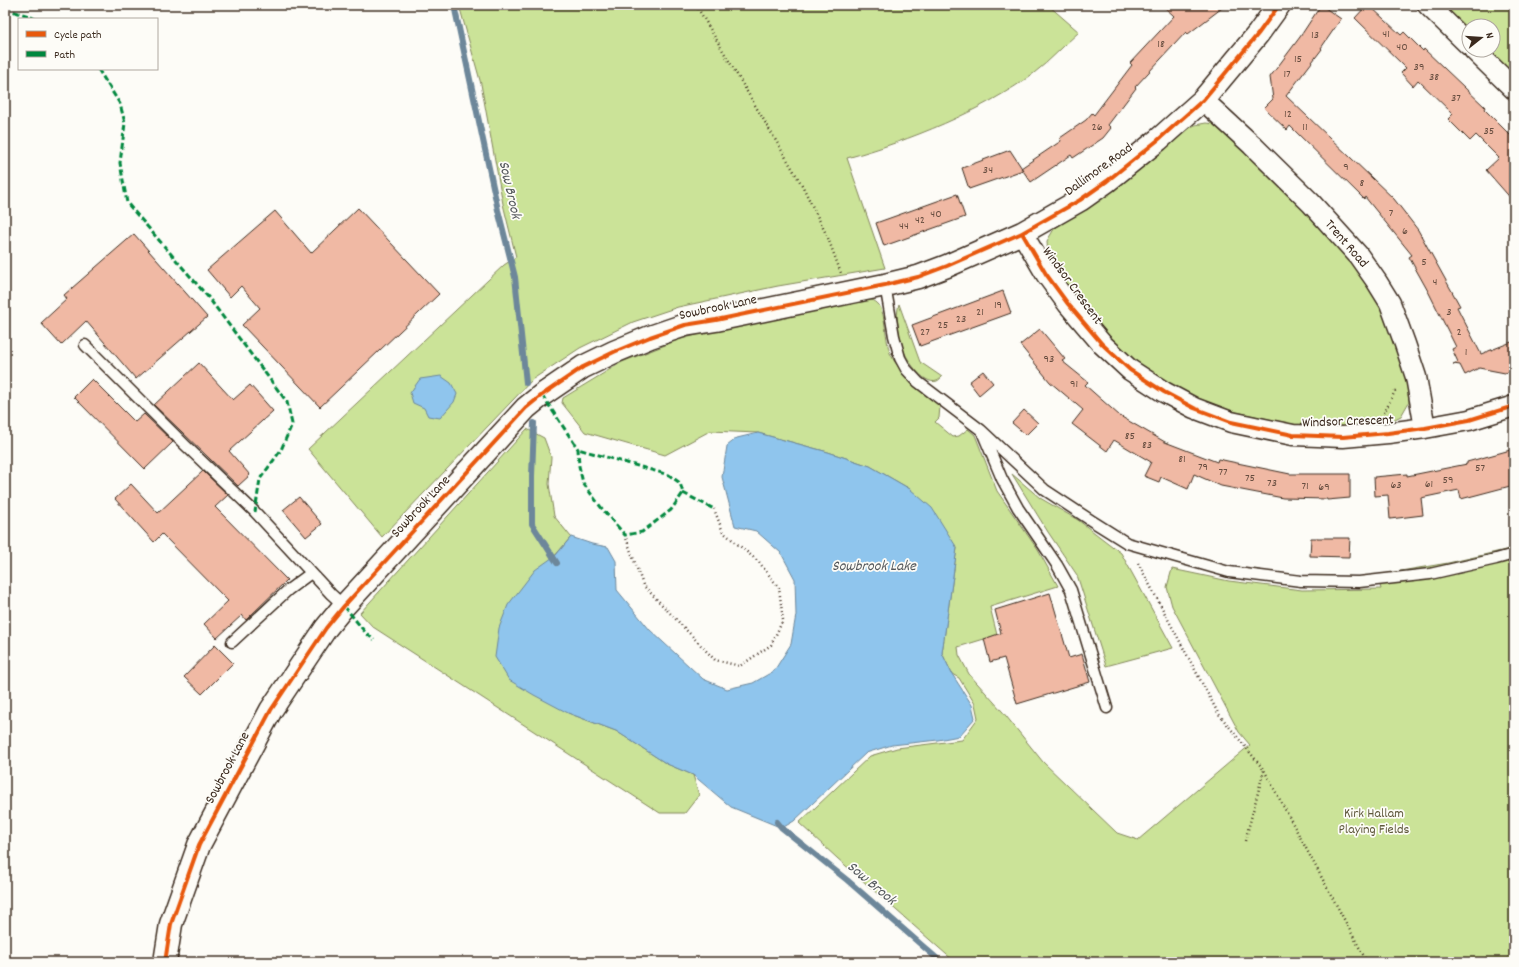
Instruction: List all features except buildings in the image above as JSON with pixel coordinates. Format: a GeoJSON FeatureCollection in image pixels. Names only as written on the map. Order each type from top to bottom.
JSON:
{"type":"FeatureCollection","features":[{"type":"Feature","properties":{"kind":"street","name":"Dallimore Road"},"geometry":{"type":"LineString","coordinates":[[885,285],[918,277],[1022,233],[1080,200],[1158,140],[1203,100],[1258,34],[1278,5]]}},
{"type":"Feature","properties":{"kind":"street"},"geometry":{"type":"LineString","coordinates":[[1428,5],[1461,37]]}},
{"type":"Feature","properties":{"kind":"street"},"geometry":{"type":"LineString","coordinates":[[1482,58],[1514,89]]}},
{"type":"Feature","properties":{"kind":"street","name":"Trent Road"},"geometry":{"type":"LineString","coordinates":[[1203,100],[1252,144],[1358,255],[1390,303],[1405,344],[1416,381],[1425,428]]}},
{"type":"Feature","properties":{"kind":"street","name":"Windsor Crescent"},"geometry":{"type":"LineString","coordinates":[[1022,233],[1046,274],[1068,304],[1102,344],[1130,370],[1164,392],[1194,408],[1231,422],[1293,435],[1343,437],[1425,428],[1469,420],[1514,406]]}},
{"type":"Feature","properties":{"kind":"street","name":"Sowbrook Lane"},"geometry":{"type":"LineString","coordinates":[[165,962],[171,924],[199,845],[271,710],[326,628],[344,606],[526,408],[542,395],[583,367],[650,337],[685,325],[885,285]]}},
{"type":"Feature","properties":{"kind":"lane"},"geometry":{"type":"LineString","coordinates":[[885,285],[894,336],[900,358],[906,369],[923,386],[981,430],[1045,490],[1092,522],[1127,543],[1229,572],[1301,581],[1359,582],[1430,574],[1514,554]]}},
{"type":"Feature","properties":{"kind":"lane"},"geometry":{"type":"LineString","coordinates":[[85,345],[185,445],[255,512],[311,573],[344,606]]}},
{"type":"Feature","properties":{"kind":"lane"},"geometry":{"type":"LineString","coordinates":[[981,430],[1002,479],[1018,508],[1050,554],[1071,590],[1107,708]]}},
{"type":"Feature","properties":{"kind":"lane"},"geometry":{"type":"LineString","coordinates":[[232,642],[288,590],[311,573]]}},
{"type":"Feature","properties":{"kind":"path"},"geometry":{"type":"LineString","coordinates":[[696,5],[802,185],[828,238],[848,292]]}},
{"type":"Feature","properties":{"kind":"path"},"geometry":{"type":"LineString","coordinates":[[1373,434],[1397,387],[1402,384],[1416,381]]}},
{"type":"Feature","properties":{"kind":"path"},"geometry":{"type":"LineString","coordinates":[[625,535],[643,585],[715,660],[740,666],[771,645],[783,620],[779,588],[759,562],[723,532],[714,509]]}},
{"type":"Feature","properties":{"kind":"path"},"geometry":{"type":"LineString","coordinates":[[1127,543],[1218,713],[1264,770],[1367,962]]}},
{"type":"Feature","properties":{"kind":"path"},"geometry":{"type":"LineString","coordinates":[[1245,841],[1264,770]]}},
{"type":"Feature","properties":{"kind":"green space"},"geometry":{"type":"Polygon","coordinates":[[[459,5],[1048,5],[1079,32],[1034,73],[992,100],[920,134],[847,158],[885,268],[778,286],[678,307],[633,322],[580,348],[533,379],[382,537],[308,449],[504,265],[516,257],[503,204],[481,84],[459,5]]]}},
{"type":"Feature","properties":{"kind":"green space"},"geometry":{"type":"Polygon","coordinates":[[[1441,5],[1514,5],[1514,76],[1496,58],[1501,58],[1501,18],[1461,18],[1461,24],[1441,5]]]}},
{"type":"Feature","properties":{"kind":"green space"},"geometry":{"type":"Polygon","coordinates":[[[1206,123],[1221,125],[1292,195],[1354,264],[1387,313],[1407,377],[1409,402],[1401,416],[1387,423],[1337,428],[1301,426],[1231,411],[1194,397],[1138,365],[1106,336],[1068,291],[1048,258],[1047,241],[1054,229],[1109,190],[1179,133],[1195,125],[1206,123]]]}},
{"type":"Feature","properties":{"kind":"green space","name":"Kirk Hallam Playing Fields"},"geometry":{"type":"Polygon","coordinates":[[[862,299],[871,300],[879,305],[883,315],[890,353],[894,361],[912,382],[940,406],[939,418],[935,422],[953,437],[959,436],[968,429],[975,435],[997,491],[1038,550],[1058,586],[990,607],[997,635],[958,647],[959,655],[969,674],[1002,711],[1043,762],[1117,833],[1138,840],[1250,745],[1239,732],[1172,606],[1167,587],[1172,569],[1229,581],[1302,590],[1381,589],[1377,575],[1448,563],[1514,548],[1514,962],[955,962],[799,823],[870,756],[897,748],[962,740],[978,718],[975,704],[959,678],[952,674],[942,653],[957,548],[910,489],[870,466],[828,452],[758,433],[710,431],[665,455],[585,432],[562,403],[563,398],[622,362],[678,340],[707,332],[862,299]]]}},
{"type":"Feature","properties":{"kind":"green space"},"geometry":{"type":"Polygon","coordinates":[[[899,304],[920,362],[942,377],[937,381],[926,379],[915,370],[904,351],[898,325],[897,314],[899,304]]]}},
{"type":"Feature","properties":{"kind":"green space"},"geometry":{"type":"Polygon","coordinates":[[[527,429],[544,438],[551,457],[549,484],[554,516],[571,537],[553,558],[568,713],[616,731],[667,764],[693,775],[699,795],[685,813],[660,813],[373,627],[360,613],[527,429]]]}},
{"type":"Feature","properties":{"kind":"green space"},"geometry":{"type":"Polygon","coordinates":[[[1012,474],[1040,498],[1078,520],[1121,553],[1173,648],[1106,666],[1077,575],[1012,474]]]}},
{"type":"Feature","properties":{"kind":"water"},"geometry":{"type":"Polygon","coordinates":[[[441,376],[451,383],[457,394],[454,402],[440,418],[428,416],[424,408],[413,403],[410,393],[420,379],[441,376]]]}},
{"type":"Feature","properties":{"kind":"water","name":"Sowbrook Lake"},"geometry":{"type":"Polygon","coordinates":[[[758,433],[828,452],[870,466],[910,489],[932,508],[957,548],[942,653],[952,674],[972,705],[975,718],[959,736],[892,745],[866,753],[794,821],[782,828],[731,807],[693,775],[667,764],[616,731],[568,713],[534,695],[509,680],[495,657],[499,628],[508,605],[535,570],[556,555],[571,537],[592,544],[608,547],[616,561],[617,590],[650,630],[703,679],[727,689],[753,683],[774,671],[791,644],[796,615],[795,579],[781,553],[756,531],[735,526],[722,477],[727,446],[737,438],[758,433]]]}},
{"type":"Feature","properties":{"kind":"waterway","name":"Sow Brook"},"geometry":{"type":"LineString","coordinates":[[454,5],[498,210],[515,277],[526,383]]}},
{"type":"Feature","properties":{"kind":"waterway","name":"Sow Brook"},"geometry":{"type":"LineString","coordinates":[[534,423],[532,524],[557,563]]}},
{"type":"Feature","properties":{"kind":"waterway","name":"Sow Brook"},"geometry":{"type":"LineString","coordinates":[[777,822],[782,828],[847,880],[941,962]]}},
{"type":"Feature","properties":{"kind":"marked path"},"geometry":{"type":"LineString","coordinates":[[5,9],[33,18]]}},
{"type":"Feature","properties":{"kind":"marked path"},"geometry":{"type":"LineString","coordinates":[[99,70],[120,104],[125,123],[120,163],[127,203],[208,297],[287,402],[292,424],[281,450],[260,479],[255,512]]}},
{"type":"Feature","properties":{"kind":"marked path"},"geometry":{"type":"LineString","coordinates":[[542,395],[578,449],[579,466],[583,483],[603,510],[625,535],[642,532],[671,510],[683,493],[680,483],[669,475],[578,449]]}},
{"type":"Feature","properties":{"kind":"marked path"},"geometry":{"type":"LineString","coordinates":[[683,493],[714,509]]}},
{"type":"Feature","properties":{"kind":"marked path"},"geometry":{"type":"LineString","coordinates":[[344,606],[365,632],[374,640]]}},
{"type":"Feature","properties":{"kind":"cycle path"},"geometry":{"type":"LineString","coordinates":[[165,962],[171,924],[199,845],[271,710],[326,628],[344,606],[526,408],[542,395],[583,367],[650,337],[685,325],[716,320],[918,277],[1022,233],[1080,200],[1107,181],[1158,140],[1203,100],[1258,34],[1279,5]]}},
{"type":"Feature","properties":{"kind":"cycle path"},"geometry":{"type":"LineString","coordinates":[[1022,233],[1046,274],[1068,304],[1102,344],[1130,370],[1164,392],[1194,408],[1231,422],[1293,435],[1343,437],[1425,428],[1469,420],[1514,406]]}}]}
